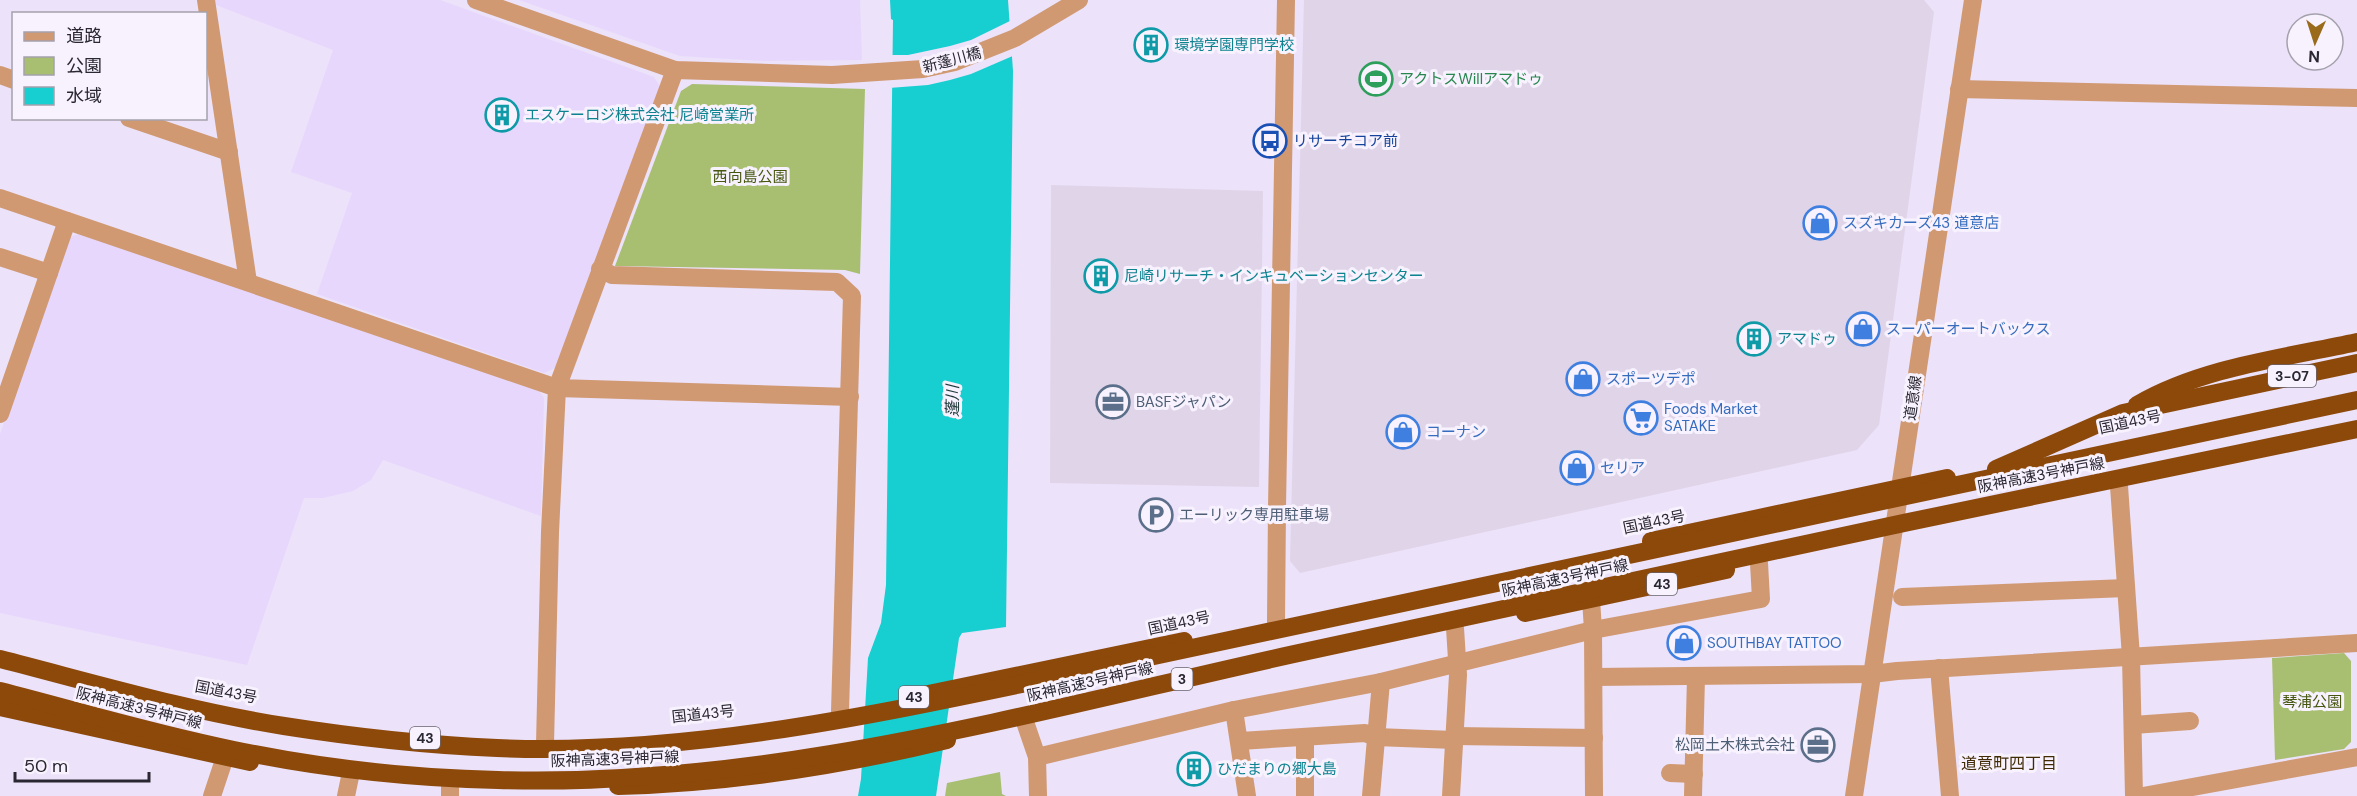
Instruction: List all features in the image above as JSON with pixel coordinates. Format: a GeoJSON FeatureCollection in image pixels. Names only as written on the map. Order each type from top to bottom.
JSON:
{"type":"FeatureCollection","features":[{"type":"Feature","properties":{"kind":"highway"},"geometry":{"type":"LineString","coordinates":[[1996,469],[2123,413],[2162,390],[2206,375],[2357,342]]}},
{"type":"Feature","properties":{"kind":"highway","name":"3-07"},"geometry":{"type":"LineString","coordinates":[[2123,413],[2357,363]]}},
{"type":"Feature","properties":{"kind":"highway","name":"国道43号"},"geometry":{"type":"LineString","coordinates":[[0,658],[225,711],[330,729],[436,740],[545,744],[729,730],[849,711],[2357,393]]}},
{"type":"Feature","properties":{"kind":"highway","name":"阪神高速3号神戸線"},"geometry":{"type":"LineString","coordinates":[[0,658],[156,699],[282,726],[384,739],[498,748],[579,747],[749,735],[881,713],[1079,672],[2357,400]]}},
{"type":"Feature","properties":{"kind":"highway","name":"阪神高速3号神戸線"},"geometry":{"type":"LineString","coordinates":[[0,691],[190,740],[308,764],[394,774],[499,780],[663,777],[801,760],[906,742],[1294,654],[1968,508],[2357,429]]}},
{"type":"Feature","properties":{"kind":"highway","name":"43"},"geometry":{"type":"LineString","coordinates":[[0,707],[225,757],[305,771],[450,791],[567,787],[667,790],[842,763],[1455,628],[2357,436]]}},
{"type":"Feature","properties":{"kind":"street"},"geometry":{"type":"LineString","coordinates":[[206,0],[248,282]]}},
{"type":"Feature","properties":{"kind":"street","name":"新蓬川橋"},"geometry":{"type":"LineString","coordinates":[[476,0],[675,70],[832,75],[886,73],[923,69],[955,62],[1015,38],[1079,0]]}},
{"type":"Feature","properties":{"kind":"street"},"geometry":{"type":"LineString","coordinates":[[1276,621],[1276,507],[1286,0]]}},
{"type":"Feature","properties":{"kind":"street","name":"道意線"},"geometry":{"type":"LineString","coordinates":[[1854,796],[1973,0]]}},
{"type":"Feature","properties":{"kind":"street"},"geometry":{"type":"LineString","coordinates":[[545,744],[550,532],[557,387],[675,70]]}},
{"type":"Feature","properties":{"kind":"street"},"geometry":{"type":"LineString","coordinates":[[1959,89],[2357,98]]}},
{"type":"Feature","properties":{"kind":"street"},"geometry":{"type":"LineString","coordinates":[[135,120],[229,152]]}},
{"type":"Feature","properties":{"kind":"street"},"geometry":{"type":"LineString","coordinates":[[0,198],[557,387],[850,397]]}},
{"type":"Feature","properties":{"kind":"street"},"geometry":{"type":"LineString","coordinates":[[0,414],[7,374],[49,273],[67,221]]}},
{"type":"Feature","properties":{"kind":"street"},"geometry":{"type":"LineString","coordinates":[[0,257],[49,273]]}},
{"type":"Feature","properties":{"kind":"street"},"geometry":{"type":"LineString","coordinates":[[600,269],[612,275],[837,282],[852,296],[849,711]]}},
{"type":"Feature","properties":{"kind":"street"},"geometry":{"type":"LineString","coordinates":[[2119,486],[2131,657],[2134,796]]}},
{"type":"Feature","properties":{"kind":"street"},"geometry":{"type":"LineString","coordinates":[[1037,757],[1234,710],[1381,681],[1593,630],[1761,599],[1759,563]]}},
{"type":"Feature","properties":{"kind":"street"},"geometry":{"type":"LineString","coordinates":[[1902,597],[2126,588]]}},
{"type":"Feature","properties":{"kind":"street"},"geometry":{"type":"LineString","coordinates":[[1591,599],[1594,796]]}},
{"type":"Feature","properties":{"kind":"street"},"geometry":{"type":"LineString","coordinates":[[1451,796],[1457,663],[1455,628]]}},
{"type":"Feature","properties":{"kind":"street"},"geometry":{"type":"LineString","coordinates":[[1593,677],[1872,675],[1939,668],[2357,643]]}},
{"type":"Feature","properties":{"kind":"street"},"geometry":{"type":"LineString","coordinates":[[1939,668],[1950,796]]}},
{"type":"Feature","properties":{"kind":"street"},"geometry":{"type":"LineString","coordinates":[[1693,796],[1696,678]]}},
{"type":"Feature","properties":{"kind":"street"},"geometry":{"type":"LineString","coordinates":[[1371,796],[1381,681]]}},
{"type":"Feature","properties":{"kind":"street"},"geometry":{"type":"LineString","coordinates":[[1234,710],[1247,796]]}},
{"type":"Feature","properties":{"kind":"street"},"geometry":{"type":"LineString","coordinates":[[2133,725],[2190,721]]}},
{"type":"Feature","properties":{"kind":"street"},"geometry":{"type":"LineString","coordinates":[[1025,722],[1037,757],[1038,796]]}},
{"type":"Feature","properties":{"kind":"street"},"geometry":{"type":"LineString","coordinates":[[1240,741],[1365,733],[1376,737],[1594,738]]}},
{"type":"Feature","properties":{"kind":"street"},"geometry":{"type":"LineString","coordinates":[[1305,737],[1305,796]]}},
{"type":"Feature","properties":{"kind":"street"},"geometry":{"type":"LineString","coordinates":[[212,796],[225,757]]}},
{"type":"Feature","properties":{"kind":"street"},"geometry":{"type":"LineString","coordinates":[[2143,796],[2357,757]]}},
{"type":"Feature","properties":{"kind":"street"},"geometry":{"type":"LineString","coordinates":[[1670,773],[1694,774]]}},
{"type":"Feature","properties":{"kind":"street"},"geometry":{"type":"LineString","coordinates":[[346,796],[350,777]]}},
{"type":"Feature","properties":{"kind":"shaded area"},"geometry":{"type":"Polygon","coordinates":[[[215,0],[440,0],[654,77],[661,88],[557,367],[544,373],[317,294],[352,193],[291,172],[333,50],[216,5],[215,0]]]}},
{"type":"Feature","properties":{"kind":"shaded area"},"geometry":{"type":"Polygon","coordinates":[[[519,0],[860,0],[862,60],[763,61],[680,56],[519,0]]]}},
{"type":"Feature","properties":{"kind":"shaded area","name":"アマドゥ"},"geometry":{"type":"Polygon","coordinates":[[[1304,0],[1924,0],[1934,12],[1879,425],[1857,450],[1300,573],[1290,561],[1304,0]]]}},
{"type":"Feature","properties":{"kind":"shaded area"},"geometry":{"type":"Polygon","coordinates":[[[1051,185],[1263,191],[1259,487],[1050,483],[1051,185]]]}},
{"type":"Feature","properties":{"kind":"shaded area"},"geometry":{"type":"Polygon","coordinates":[[[79,234],[539,391],[544,398],[541,516],[383,460],[371,480],[353,491],[323,498],[304,498],[247,665],[0,613],[0,434],[69,237],[79,234]]]}},
{"type":"Feature","properties":{"kind":"green space","name":"西向島公園"},"geometry":{"type":"Polygon","coordinates":[[[692,84],[865,89],[860,274],[845,270],[615,266],[681,91],[692,84]]]}},
{"type":"Feature","properties":{"kind":"green space","name":"琴浦公園"},"geometry":{"type":"Polygon","coordinates":[[[2344,653],[2351,661],[2351,742],[2344,749],[2275,760],[2272,658],[2344,653]]]}},
{"type":"Feature","properties":{"kind":"green space"},"geometry":{"type":"Polygon","coordinates":[[[1000,772],[1002,794],[1006,796],[945,796],[947,783],[1000,772]]]}},
{"type":"Feature","properties":{"kind":"water","name":"蓬川"},"geometry":{"type":"Polygon","coordinates":[[[890,0],[1008,0],[1013,71],[1006,627],[962,633],[959,638],[936,796],[858,796],[868,658],[881,623],[886,585],[893,20],[891,19],[890,0]]]}},
{"type":"Feature","properties":{"kind":"pier"},"geometry":{"type":"Polygon","coordinates":[[[1012,20],[1015,55],[971,74],[950,80],[928,85],[889,88],[890,55],[908,55],[971,40],[1012,20]]]}},
{"type":"Feature","properties":{"kind":"place","name":"環境学園専門学校"},"geometry":{"type":"Point","coordinates":[1151,45]}},
{"type":"Feature","properties":{"kind":"place","name":"アクトスWillアマドゥ"},"geometry":{"type":"Point","coordinates":[1376,79]}},
{"type":"Feature","properties":{"kind":"place","name":"エスケーロジ株式会社 尼崎営業所"},"geometry":{"type":"Point","coordinates":[502,115]}},
{"type":"Feature","properties":{"kind":"place","name":"リサーチコア前"},"geometry":{"type":"Point","coordinates":[1270,141]}},
{"type":"Feature","properties":{"kind":"place","name":"スズキカーズ43 道意店"},"geometry":{"type":"Point","coordinates":[1820,223]}},
{"type":"Feature","properties":{"kind":"place","name":"尼崎リサーチ・インキュベーションセンター"},"geometry":{"type":"Point","coordinates":[1101,276]}},
{"type":"Feature","properties":{"kind":"place","name":"スーパーオートバックス"},"geometry":{"type":"Point","coordinates":[1863,329]}},
{"type":"Feature","properties":{"kind":"place","name":"アマドゥ"},"geometry":{"type":"Point","coordinates":[1754,339]}},
{"type":"Feature","properties":{"kind":"place","name":"スポーツデポ"},"geometry":{"type":"Point","coordinates":[1583,379]}},
{"type":"Feature","properties":{"kind":"place","name":"BASFジャパン"},"geometry":{"type":"Point","coordinates":[1113,402]}},
{"type":"Feature","properties":{"kind":"place","name":"Foods Market SATAKE"},"geometry":{"type":"Point","coordinates":[1641,418]}},
{"type":"Feature","properties":{"kind":"place","name":"コーナン"},"geometry":{"type":"Point","coordinates":[1403,432]}},
{"type":"Feature","properties":{"kind":"place","name":"セリア"},"geometry":{"type":"Point","coordinates":[1577,468]}},
{"type":"Feature","properties":{"kind":"place","name":"エーリック専用駐車場"},"geometry":{"type":"Point","coordinates":[1156,515]}},
{"type":"Feature","properties":{"kind":"place","name":"SOUTHBAY TATTOO"},"geometry":{"type":"Point","coordinates":[1684,643]}},
{"type":"Feature","properties":{"kind":"place","name":"松岡土木株式会社"},"geometry":{"type":"Point","coordinates":[1818,745]}},
{"type":"Feature","properties":{"kind":"place","name":"ひだまりの郷大島"},"geometry":{"type":"Point","coordinates":[1194,769]}},
{"type":"Feature","properties":{"kind":"district","name":"道意町四丁目"},"geometry":{"type":"Point","coordinates":[2009,763]}}]}
